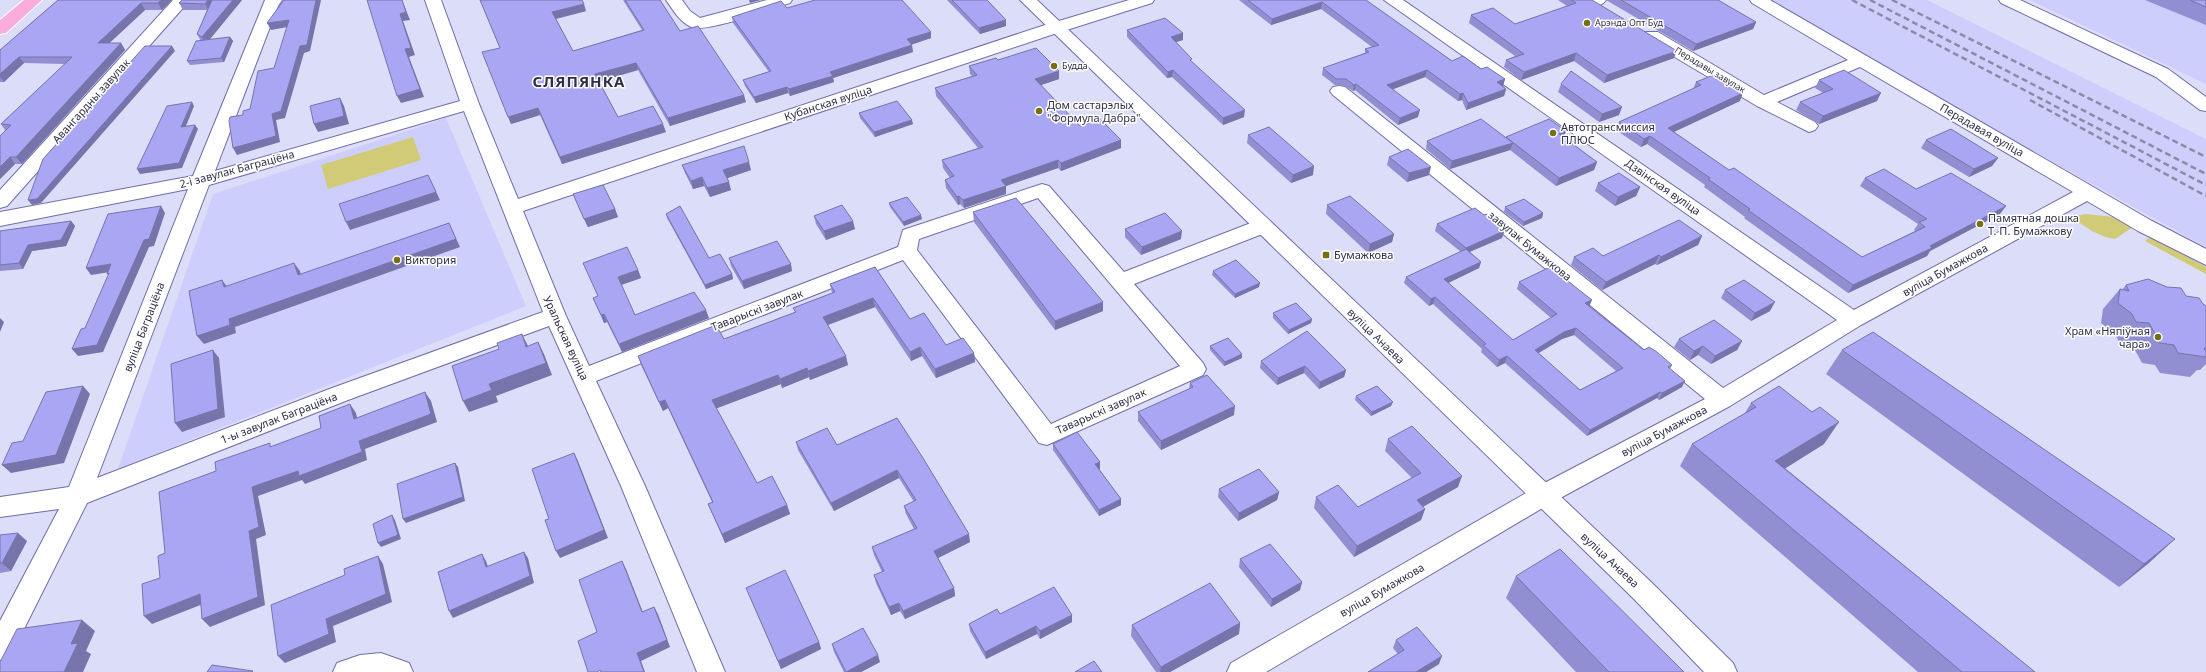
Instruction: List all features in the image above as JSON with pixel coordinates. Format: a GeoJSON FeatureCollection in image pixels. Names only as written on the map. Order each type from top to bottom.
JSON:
{"type":"FeatureCollection","features":[{"type":"Feature","properties":{"kind":"main road"},"geometry":{"type":"LineString","coordinates":[[0,29],[34,0]]}},
{"type":"Feature","properties":{"kind":"street","name":"Авангардны завулак"},"geometry":{"type":"LineString","coordinates":[[0,202],[182,0]]}},
{"type":"Feature","properties":{"kind":"street","name":"вуліца Баграціёна"},"geometry":{"type":"LineString","coordinates":[[0,648],[78,496],[200,181],[270,5],[274,0]]}},
{"type":"Feature","properties":{"kind":"street","name":"Уральская вуліца"},"geometry":{"type":"LineString","coordinates":[[433,0],[470,104],[555,316],[633,486],[710,672]]}},
{"type":"Feature","properties":{"kind":"street"},"geometry":{"type":"LineString","coordinates":[[674,0],[690,20],[696,23],[701,23],[784,0]]}},
{"type":"Feature","properties":{"kind":"street","name":"вуліца Анаева"},"geometry":{"type":"LineString","coordinates":[[1028,0],[1542,496],[1643,591],[1723,672]]}},
{"type":"Feature","properties":{"kind":"street","name":"Кубанская вуліца"},"geometry":{"type":"LineString","coordinates":[[511,208],[1056,27],[1146,0]]}},
{"type":"Feature","properties":{"kind":"street","name":"Дзвінская вуліца"},"geometry":{"type":"LineString","coordinates":[[1392,0],[1520,86],[1853,320]]}},
{"type":"Feature","properties":{"kind":"street","name":"Перадавая вуліца"},"geometry":{"type":"LineString","coordinates":[[1758,0],[2145,226],[2206,258]]}},
{"type":"Feature","properties":{"kind":"street"},"geometry":{"type":"LineString","coordinates":[[2007,0],[2162,72],[2206,106]]}},
{"type":"Feature","properties":{"kind":"street","name":"Перадавы завулак"},"geometry":{"type":"LineString","coordinates":[[1635,26],[1763,102],[1809,126]]}},
{"type":"Feature","properties":{"kind":"street"},"geometry":{"type":"LineString","coordinates":[[1763,102],[1862,60]]}},
{"type":"Feature","properties":{"kind":"street","name":"завулак Бумажкова"},"geometry":{"type":"LineString","coordinates":[[1339,91],[1722,400]]}},
{"type":"Feature","properties":{"kind":"street","name":"2-і завулак Баграціёна"},"geometry":{"type":"LineString","coordinates":[[0,219],[200,181],[470,104]]}},
{"type":"Feature","properties":{"kind":"street","name":"Таварыскі завулак"},"geometry":{"type":"LineString","coordinates":[[1042,190],[1121,281],[1195,369],[1047,436],[907,251],[910,235],[1042,190]]}},
{"type":"Feature","properties":{"kind":"street","name":"вуліца Бумажкова"},"geometry":{"type":"LineString","coordinates":[[1241,672],[1542,496],[1722,400],[1853,320],[2088,192]]}},
{"type":"Feature","properties":{"kind":"street"},"geometry":{"type":"LineString","coordinates":[[1121,281],[1262,226]]}},
{"type":"Feature","properties":{"kind":"street","name":"Таварыскі завулак"},"geometry":{"type":"LineString","coordinates":[[584,377],[907,251]]}},
{"type":"Feature","properties":{"kind":"street","name":"1-ы завулак Баграціёна"},"geometry":{"type":"LineString","coordinates":[[0,507],[78,496],[340,394],[555,316]]}},
{"type":"Feature","properties":{"kind":"street"},"geometry":{"type":"LineString","coordinates":[[347,672],[361,667],[393,668],[399,672]]}},
{"type":"Feature","properties":{"kind":"shaded area"},"geometry":{"type":"Polygon","coordinates":[[[1760,0],[1927,0],[2206,139],[2206,247],[1760,0]]]}},
{"type":"Feature","properties":{"kind":"shaded area"},"geometry":{"type":"Polygon","coordinates":[[[2030,0],[2206,0],[2206,84],[2038,4],[2030,0]]]}},
{"type":"Feature","properties":{"kind":"shaded area"},"geometry":{"type":"Polygon","coordinates":[[[446,118],[526,306],[118,469],[213,194],[446,118]]]}},
{"type":"Feature","properties":{"kind":"shaded area"},"geometry":{"type":"Polygon","coordinates":[[[413,137],[421,160],[328,189],[321,165],[413,137]]]}},
{"type":"Feature","properties":{"kind":"shaded area"},"geometry":{"type":"Polygon","coordinates":[[[2086,214],[2114,217],[2133,227],[2115,239],[2105,237],[2092,231],[2071,217],[2086,214]]]}},
{"type":"Feature","properties":{"kind":"shaded area"},"geometry":{"type":"Polygon","coordinates":[[[2151,236],[2206,267],[2206,274],[2145,241],[2151,236]]]}},
{"type":"Feature","properties":{"kind":"building"},"geometry":{"type":"Polygon","coordinates":[[[58,0],[161,0],[158,3],[141,3],[98,43],[121,43],[16,157],[10,157],[0,167],[0,136],[11,125],[1,124],[72,57],[19,57],[0,74],[0,50],[58,0]]]}},
{"type":"Feature","properties":{"kind":"building"},"geometry":{"type":"Polygon","coordinates":[[[182,0],[208,0],[205,4],[179,3],[182,0]]]}},
{"type":"Feature","properties":{"kind":"building"},"geometry":{"type":"Polygon","coordinates":[[[212,0],[233,0],[202,37],[197,34],[212,0]]]}},
{"type":"Feature","properties":{"kind":"building"},"geometry":{"type":"Polygon","coordinates":[[[284,0],[316,0],[307,45],[300,46],[281,111],[272,114],[276,136],[233,148],[229,121],[230,117],[243,115],[243,111],[250,109],[258,71],[274,68],[289,20],[267,23],[284,0]]]}},
{"type":"Feature","properties":{"kind":"building"},"geometry":{"type":"Polygon","coordinates":[[[367,0],[402,0],[406,12],[400,14],[411,48],[405,49],[420,89],[397,96],[367,0]]]}},
{"type":"Feature","properties":{"kind":"building"},"geometry":{"type":"Polygon","coordinates":[[[480,0],[582,0],[584,4],[552,12],[573,51],[644,30],[625,0],[660,0],[680,31],[698,26],[744,95],[668,118],[636,63],[595,74],[618,117],[653,106],[663,124],[560,157],[538,108],[508,117],[482,52],[500,48],[480,0]]]}},
{"type":"Feature","properties":{"kind":"building"},"geometry":{"type":"Polygon","coordinates":[[[815,0],[902,0],[931,32],[907,39],[912,45],[830,72],[833,76],[789,89],[787,87],[754,97],[743,80],[771,71],[732,17],[781,1],[787,8],[815,0]]]}},
{"type":"Feature","properties":{"kind":"building"},"geometry":{"type":"Polygon","coordinates":[[[952,0],[987,0],[1006,20],[979,28],[952,0]]]}},
{"type":"Feature","properties":{"kind":"building"},"geometry":{"type":"Polygon","coordinates":[[[1248,0],[1366,0],[1452,61],[1463,56],[1481,69],[1487,67],[1505,79],[1497,82],[1506,89],[1468,103],[1463,93],[1460,94],[1427,70],[1387,85],[1420,110],[1400,118],[1356,84],[1354,85],[1346,79],[1336,79],[1323,68],[1369,52],[1365,49],[1379,45],[1322,2],[1272,19],[1248,0]]]}},
{"type":"Feature","properties":{"kind":"building"},"geometry":{"type":"Polygon","coordinates":[[[1571,0],[1592,0],[1677,51],[1607,75],[1576,53],[1524,72],[1506,60],[1524,54],[1471,15],[1493,8],[1515,24],[1576,3],[1571,0]]]}},
{"type":"Feature","properties":{"kind":"building"},"geometry":{"type":"Polygon","coordinates":[[[1621,0],[1718,0],[1756,22],[1696,44],[1621,0]]]}},
{"type":"Feature","properties":{"kind":"building"},"geometry":{"type":"Polygon","coordinates":[[[2190,0],[2206,0],[2206,7],[2190,0]]]}},
{"type":"Feature","properties":{"kind":"building"},"geometry":{"type":"Polygon","coordinates":[[[1165,18],[1183,33],[1171,37],[1192,59],[1190,60],[1245,110],[1223,118],[1173,70],[1168,72],[1127,30],[1165,18]]]}},
{"type":"Feature","properties":{"kind":"building"},"geometry":{"type":"Polygon","coordinates":[[[230,37],[221,58],[187,61],[196,41],[230,37]]]}},
{"type":"Feature","properties":{"kind":"building"},"geometry":{"type":"Polygon","coordinates":[[[145,46],[172,46],[37,199],[28,200],[43,159],[145,46]]]}},
{"type":"Feature","properties":{"kind":"building"},"geometry":{"type":"Polygon","coordinates":[[[1036,48],[1059,71],[1035,79],[1080,126],[1100,119],[1121,140],[1061,163],[1058,160],[1001,180],[1006,186],[963,200],[959,196],[957,197],[945,180],[954,176],[942,160],[983,147],[935,88],[977,75],[969,66],[996,58],[998,60],[1036,48]]]}},
{"type":"Feature","properties":{"kind":"building"},"geometry":{"type":"Polygon","coordinates":[[[1844,70],[1881,93],[1823,116],[1800,102],[1833,89],[1819,80],[1844,70]]]}},
{"type":"Feature","properties":{"kind":"building"},"geometry":{"type":"Polygon","coordinates":[[[1571,71],[1622,107],[1602,114],[1561,84],[1571,71]]]}},
{"type":"Feature","properties":{"kind":"building"},"geometry":{"type":"Polygon","coordinates":[[[1716,74],[1743,93],[1668,128],[1729,170],[1734,168],[1862,257],[1925,227],[1919,222],[1927,219],[1865,178],[1884,169],[1916,189],[1951,173],[2006,206],[1930,246],[1932,248],[1853,285],[1748,210],[1750,209],[1708,179],[1710,178],[1650,136],[1644,139],[1619,122],[1701,85],[1696,82],[1716,74]]]}},
{"type":"Feature","properties":{"kind":"building"},"geometry":{"type":"Polygon","coordinates":[[[340,98],[344,116],[314,124],[310,106],[340,98]]]}},
{"type":"Feature","properties":{"kind":"building"},"geometry":{"type":"Polygon","coordinates":[[[897,101],[912,120],[874,132],[859,113],[897,101]]]}},
{"type":"Feature","properties":{"kind":"building"},"geometry":{"type":"Polygon","coordinates":[[[192,102],[181,127],[195,125],[179,163],[137,169],[167,106],[192,102]]]}},
{"type":"Feature","properties":{"kind":"building"},"geometry":{"type":"Polygon","coordinates":[[[1481,119],[1513,143],[1452,161],[1427,141],[1481,119]]]}},
{"type":"Feature","properties":{"kind":"building"},"geometry":{"type":"Polygon","coordinates":[[[1549,119],[1566,131],[1559,134],[1597,162],[1559,178],[1506,137],[1549,119]]]}},
{"type":"Feature","properties":{"kind":"building"},"geometry":{"type":"Polygon","coordinates":[[[1269,127],[1314,166],[1293,175],[1248,135],[1269,127]]]}},
{"type":"Feature","properties":{"kind":"building"},"geometry":{"type":"Polygon","coordinates":[[[1951,129],[1998,158],[1974,169],[1926,140],[1951,129]]]}},
{"type":"Feature","properties":{"kind":"building"},"geometry":{"type":"Polygon","coordinates":[[[744,146],[749,162],[723,170],[729,182],[707,188],[702,177],[691,181],[682,165],[744,146]]]}},
{"type":"Feature","properties":{"kind":"building"},"geometry":{"type":"Polygon","coordinates":[[[1408,149],[1431,167],[1409,173],[1389,157],[1408,149]]]}},
{"type":"Feature","properties":{"kind":"building"},"geometry":{"type":"Polygon","coordinates":[[[1619,173],[1640,187],[1618,197],[1598,183],[1619,173]]]}},
{"type":"Feature","properties":{"kind":"building"},"geometry":{"type":"Polygon","coordinates":[[[428,175],[436,192],[346,222],[339,204],[428,175]]]}},
{"type":"Feature","properties":{"kind":"building"},"geometry":{"type":"Polygon","coordinates":[[[603,185],[615,209],[584,219],[573,194],[603,185]]]}},
{"type":"Feature","properties":{"kind":"building"},"geometry":{"type":"Polygon","coordinates":[[[1350,196],[1394,234],[1370,244],[1327,205],[1350,196]]]}},
{"type":"Feature","properties":{"kind":"building"},"geometry":{"type":"Polygon","coordinates":[[[907,197],[921,215],[903,222],[889,203],[907,197]]]}},
{"type":"Feature","properties":{"kind":"building"},"geometry":{"type":"Polygon","coordinates":[[[1016,198],[1103,302],[1055,321],[973,212],[1016,198]]]}},
{"type":"Feature","properties":{"kind":"building"},"geometry":{"type":"Polygon","coordinates":[[[1524,199],[1543,213],[1524,222],[1505,207],[1524,199]]]}},
{"type":"Feature","properties":{"kind":"building"},"geometry":{"type":"Polygon","coordinates":[[[842,205],[853,221],[824,231],[814,216],[842,205]]]}},
{"type":"Feature","properties":{"kind":"building"},"geometry":{"type":"Polygon","coordinates":[[[161,206],[149,239],[144,240],[97,345],[72,349],[81,329],[85,328],[109,273],[107,274],[111,264],[86,268],[108,214],[161,206]]]}},
{"type":"Feature","properties":{"kind":"building"},"geometry":{"type":"Polygon","coordinates":[[[680,206],[709,258],[720,254],[732,274],[705,285],[666,214],[680,206]]]}},
{"type":"Feature","properties":{"kind":"building"},"geometry":{"type":"Polygon","coordinates":[[[1475,208],[1484,215],[1486,214],[1505,229],[1503,230],[1504,231],[1466,248],[1437,224],[1475,208]]]}},
{"type":"Feature","properties":{"kind":"building"},"geometry":{"type":"Polygon","coordinates":[[[1165,213],[1182,231],[1142,247],[1125,229],[1165,213]]]}},
{"type":"Feature","properties":{"kind":"building"},"geometry":{"type":"Polygon","coordinates":[[[1679,220],[1702,236],[1661,257],[1659,255],[1606,282],[1574,257],[1593,248],[1603,256],[1679,220]]]}},
{"type":"Feature","properties":{"kind":"building"},"geometry":{"type":"Polygon","coordinates":[[[71,221],[61,240],[28,245],[19,263],[0,265],[0,231],[71,221]]]}},
{"type":"Feature","properties":{"kind":"building"},"geometry":{"type":"Polygon","coordinates":[[[449,223],[456,239],[229,319],[230,325],[197,336],[189,291],[222,280],[224,287],[294,263],[298,275],[449,223]]]}},
{"type":"Feature","properties":{"kind":"building"},"geometry":{"type":"Polygon","coordinates":[[[777,241],[791,264],[742,281],[729,258],[777,241]]]}},
{"type":"Feature","properties":{"kind":"building"},"geometry":{"type":"Polygon","coordinates":[[[627,247],[638,270],[618,277],[635,315],[694,292],[706,310],[619,344],[604,314],[601,315],[593,298],[598,296],[583,263],[627,247]]]}},
{"type":"Feature","properties":{"kind":"building"},"geometry":{"type":"Polygon","coordinates":[[[1466,249],[1481,262],[1444,279],[1513,340],[1557,314],[1519,282],[1550,267],[1592,300],[1585,303],[1644,350],[1649,347],[1657,352],[1672,365],[1668,367],[1685,381],[1662,393],[1660,392],[1590,430],[1507,356],[1499,360],[1483,345],[1486,344],[1435,297],[1431,299],[1406,277],[1466,249]],[[1576,328],[1564,332],[1535,350],[1580,390],[1623,368],[1576,328]]]}},
{"type":"Feature","properties":{"kind":"building"},"geometry":{"type":"Polygon","coordinates":[[[1236,260],[1260,283],[1235,294],[1213,271],[1236,260]]]}},
{"type":"Feature","properties":{"kind":"building"},"geometry":{"type":"Polygon","coordinates":[[[875,267],[910,319],[924,313],[946,345],[963,338],[974,353],[935,369],[920,347],[910,352],[873,298],[823,317],[846,356],[808,371],[807,368],[780,379],[778,375],[712,400],[757,483],[772,476],[787,505],[722,534],[708,504],[713,502],[665,400],[659,402],[638,356],[716,325],[724,339],[796,312],[793,308],[835,292],[830,284],[875,267]]]}},
{"type":"Feature","properties":{"kind":"building"},"geometry":{"type":"Polygon","coordinates":[[[2148,279],[2167,287],[2181,288],[2186,296],[2199,298],[2206,306],[2206,349],[2204,348],[2206,357],[2178,353],[2174,345],[2160,343],[2149,323],[2136,322],[2132,314],[2118,303],[2120,289],[2129,291],[2126,285],[2148,279]]]}},
{"type":"Feature","properties":{"kind":"building"},"geometry":{"type":"Polygon","coordinates":[[[1744,280],[1775,302],[1755,313],[1725,290],[1744,280]]]}},
{"type":"Feature","properties":{"kind":"building"},"geometry":{"type":"Polygon","coordinates":[[[1296,303],[1312,319],[1289,330],[1273,313],[1296,303]]]}},
{"type":"Feature","properties":{"kind":"building"},"geometry":{"type":"Polygon","coordinates":[[[1714,320],[1742,341],[1715,356],[1703,346],[1694,351],[1679,339],[1714,320]]]}},
{"type":"Feature","properties":{"kind":"building"},"geometry":{"type":"Polygon","coordinates":[[[1307,331],[1346,370],[1320,382],[1305,366],[1278,378],[1261,361],[1307,331]]]}},
{"type":"Feature","properties":{"kind":"building"},"geometry":{"type":"Polygon","coordinates":[[[1873,332],[2175,539],[2144,564],[1842,350],[1873,332]]]}},
{"type":"Feature","properties":{"kind":"building"},"geometry":{"type":"Polygon","coordinates":[[[522,334],[526,347],[538,342],[546,363],[489,384],[492,390],[463,401],[452,366],[499,349],[497,343],[522,334]]]}},
{"type":"Feature","properties":{"kind":"building"},"geometry":{"type":"Polygon","coordinates":[[[1228,338],[1242,354],[1225,362],[1210,346],[1228,338]]]}},
{"type":"Feature","properties":{"kind":"building"},"geometry":{"type":"Polygon","coordinates":[[[213,350],[218,409],[175,423],[171,364],[213,350]]]}},
{"type":"Feature","properties":{"kind":"building"},"geometry":{"type":"Polygon","coordinates":[[[1207,375],[1235,406],[1161,441],[1138,412],[1193,387],[1190,383],[1207,375]]]}},
{"type":"Feature","properties":{"kind":"building"},"geometry":{"type":"Polygon","coordinates":[[[83,386],[56,455],[2,465],[12,443],[23,441],[46,392],[83,386]]]}},
{"type":"Feature","properties":{"kind":"building"},"geometry":{"type":"Polygon","coordinates":[[[1377,386],[1393,402],[1372,412],[1356,396],[1377,386]]]}},
{"type":"Feature","properties":{"kind":"building"},"geometry":{"type":"Polygon","coordinates":[[[1779,386],[1812,412],[1820,407],[1839,422],[1775,461],[2035,672],[1962,672],[1692,444],[1756,407],[1751,403],[1779,386]]]}},
{"type":"Feature","properties":{"kind":"building"},"geometry":{"type":"Polygon","coordinates":[[[425,392],[431,414],[359,441],[362,452],[299,476],[298,471],[252,487],[259,527],[249,531],[258,597],[202,619],[200,594],[144,616],[142,584],[160,578],[158,556],[165,553],[159,492],[216,471],[215,462],[270,443],[270,447],[321,428],[319,416],[350,404],[354,419],[425,392]]]}},
{"type":"Feature","properties":{"kind":"building"},"geometry":{"type":"Polygon","coordinates":[[[897,418],[969,534],[934,551],[954,588],[903,611],[899,603],[889,607],[874,575],[884,571],[872,547],[917,528],[904,506],[916,500],[897,470],[831,503],[796,442],[827,428],[837,445],[897,418]]]}},
{"type":"Feature","properties":{"kind":"building"},"geometry":{"type":"Polygon","coordinates":[[[1412,426],[1462,476],[1417,500],[1425,509],[1357,546],[1316,497],[1338,485],[1358,507],[1421,473],[1388,439],[1412,426]]]}},
{"type":"Feature","properties":{"kind":"building"},"geometry":{"type":"Polygon","coordinates":[[[1077,432],[1100,462],[1095,464],[1121,499],[1099,510],[1053,444],[1077,432]]]}},
{"type":"Feature","properties":{"kind":"building"},"geometry":{"type":"Polygon","coordinates":[[[574,453],[604,530],[556,551],[545,520],[549,519],[532,469],[574,453]]]}},
{"type":"Feature","properties":{"kind":"building"},"geometry":{"type":"Polygon","coordinates":[[[455,463],[463,497],[403,519],[397,484],[455,463]]]}},
{"type":"Feature","properties":{"kind":"building"},"geometry":{"type":"Polygon","coordinates":[[[1259,469],[1279,492],[1239,513],[1219,489],[1259,469]]]}},
{"type":"Feature","properties":{"kind":"building"},"geometry":{"type":"Polygon","coordinates":[[[392,515],[398,535],[378,543],[373,524],[392,515]]]}},
{"type":"Feature","properties":{"kind":"building"},"geometry":{"type":"Polygon","coordinates":[[[18,533],[2,563],[0,563],[0,535],[18,533]]]}},
{"type":"Feature","properties":{"kind":"building"},"geometry":{"type":"Polygon","coordinates":[[[1270,544],[1302,582],[1272,599],[1240,559],[1270,544]]]}},
{"type":"Feature","properties":{"kind":"building"},"geometry":{"type":"Polygon","coordinates":[[[1560,549],[1684,672],[1609,672],[1516,576],[1560,549]]]}},
{"type":"Feature","properties":{"kind":"building"},"geometry":{"type":"Polygon","coordinates":[[[524,552],[530,576],[449,611],[438,572],[482,554],[486,567],[524,552]]]}},
{"type":"Feature","properties":{"kind":"building"},"geometry":{"type":"Polygon","coordinates":[[[378,556],[386,594],[326,619],[329,634],[278,656],[271,605],[345,575],[344,569],[378,556]]]}},
{"type":"Feature","properties":{"kind":"building"},"geometry":{"type":"Polygon","coordinates":[[[622,561],[642,612],[654,607],[667,640],[637,653],[644,672],[601,672],[600,670],[597,672],[588,672],[578,641],[597,632],[579,580],[622,561]]]}},
{"type":"Feature","properties":{"kind":"building"},"geometry":{"type":"Polygon","coordinates":[[[785,570],[819,642],[778,661],[746,588],[785,570]]]}},
{"type":"Feature","properties":{"kind":"building"},"geometry":{"type":"Polygon","coordinates":[[[1210,583],[1240,623],[1161,667],[1132,625],[1210,583]]]}},
{"type":"Feature","properties":{"kind":"building"},"geometry":{"type":"Polygon","coordinates":[[[1054,587],[1072,615],[1040,631],[1036,626],[985,652],[969,624],[997,609],[1000,614],[1054,587]]]}},
{"type":"Feature","properties":{"kind":"building"},"geometry":{"type":"Polygon","coordinates":[[[82,620],[71,644],[78,643],[64,672],[0,672],[0,662],[17,629],[82,620]]]}},
{"type":"Feature","properties":{"kind":"building"},"geometry":{"type":"Polygon","coordinates":[[[1417,627],[1442,656],[1416,672],[1368,672],[1404,650],[1396,640],[1417,627]]]}},
{"type":"Feature","properties":{"kind":"building"},"geometry":{"type":"Polygon","coordinates":[[[863,628],[878,655],[846,672],[832,644],[863,628]]]}},
{"type":"Feature","properties":{"kind":"building"},"geometry":{"type":"Polygon","coordinates":[[[1094,661],[1102,672],[1075,672],[1094,661]]]}},
{"type":"Feature","properties":{"kind":"building"},"geometry":{"type":"Polygon","coordinates":[[[212,665],[253,671],[207,672],[212,665]]]}},
{"type":"Feature","properties":{"kind":"railway"},"geometry":{"type":"LineString","coordinates":[[1852,0],[2206,185]]}},
{"type":"Feature","properties":{"kind":"railway"},"geometry":{"type":"LineString","coordinates":[[1870,0],[2206,174]]}},
{"type":"Feature","properties":{"kind":"railway"},"geometry":{"type":"LineString","coordinates":[[1892,0],[2206,157]]}},
{"type":"Feature","properties":{"kind":"railway"},"geometry":{"type":"LineString","coordinates":[[2030,100],[2206,196]]}},
{"type":"Feature","properties":{"kind":"place","name":"Арэнда Опт Буд"},"geometry":{"type":"Point","coordinates":[1587,23]}},
{"type":"Feature","properties":{"kind":"place","name":"Будда"},"geometry":{"type":"Point","coordinates":[1054,66]}},
{"type":"Feature","properties":{"kind":"place","name":"Дом састарэлых \"Формула Дабра\""},"geometry":{"type":"Point","coordinates":[1039,111]}},
{"type":"Feature","properties":{"kind":"place","name":"Автотрансмиссия ПЛЮС"},"geometry":{"type":"Point","coordinates":[1553,133]}},
{"type":"Feature","properties":{"kind":"place","name":"Памятная дошка Т. П. Бумажкову"},"geometry":{"type":"Point","coordinates":[1980,224]}},
{"type":"Feature","properties":{"kind":"place","name":"Бумажкова"},"geometry":{"type":"Point","coordinates":[1326,255]}},
{"type":"Feature","properties":{"kind":"place","name":"Виктория"},"geometry":{"type":"Point","coordinates":[397,260]}},
{"type":"Feature","properties":{"kind":"place","name":"Храм «Няпіўная чара»"},"geometry":{"type":"Point","coordinates":[2158,337]}},
{"type":"Feature","properties":{"kind":"district","name":"СЛЯПЯНКА"},"geometry":{"type":"Point","coordinates":[579,82]}}]}
